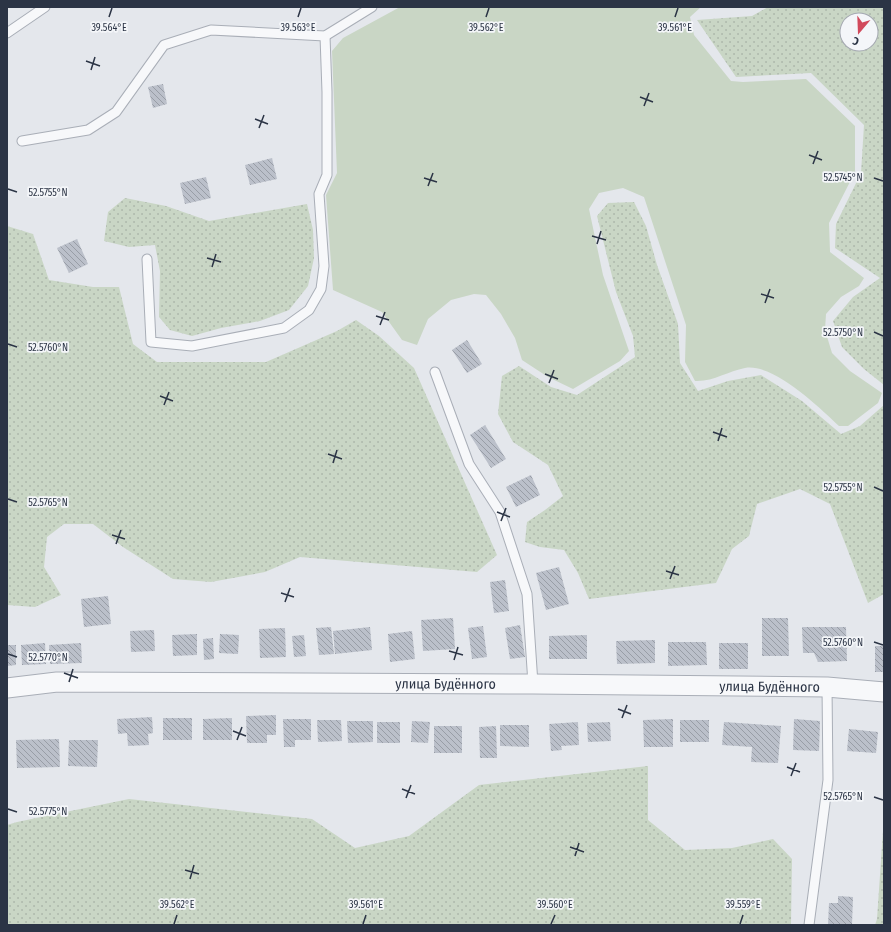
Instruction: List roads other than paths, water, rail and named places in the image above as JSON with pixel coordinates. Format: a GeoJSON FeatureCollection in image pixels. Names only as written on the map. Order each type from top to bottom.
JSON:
{"type":"FeatureCollection","features":[{"type":"Feature","properties":{"kind":"street","name":"улица Будённого"},"geometry":{"type":"LineString","coordinates":[[7,688],[57,682],[533,684],[827,687],[884,692]]}},
{"type":"Feature","properties":{"kind":"lane"},"geometry":{"type":"LineString","coordinates":[[7,33],[45,7]]}},
{"type":"Feature","properties":{"kind":"lane"},"geometry":{"type":"LineString","coordinates":[[22,141],[88,130],[116,112],[164,45],[211,30],[324,36],[372,7]]}},
{"type":"Feature","properties":{"kind":"lane"},"geometry":{"type":"LineString","coordinates":[[147,259],[151,342],[192,346],[284,328],[309,310],[321,289],[324,266],[319,194],[327,175],[327,92],[324,36]]}},
{"type":"Feature","properties":{"kind":"lane"},"geometry":{"type":"LineString","coordinates":[[435,372],[469,464],[500,512],[527,594],[533,684]]}},
{"type":"Feature","properties":{"kind":"lane"},"geometry":{"type":"LineString","coordinates":[[809,925],[828,780],[827,687]]}}]}
